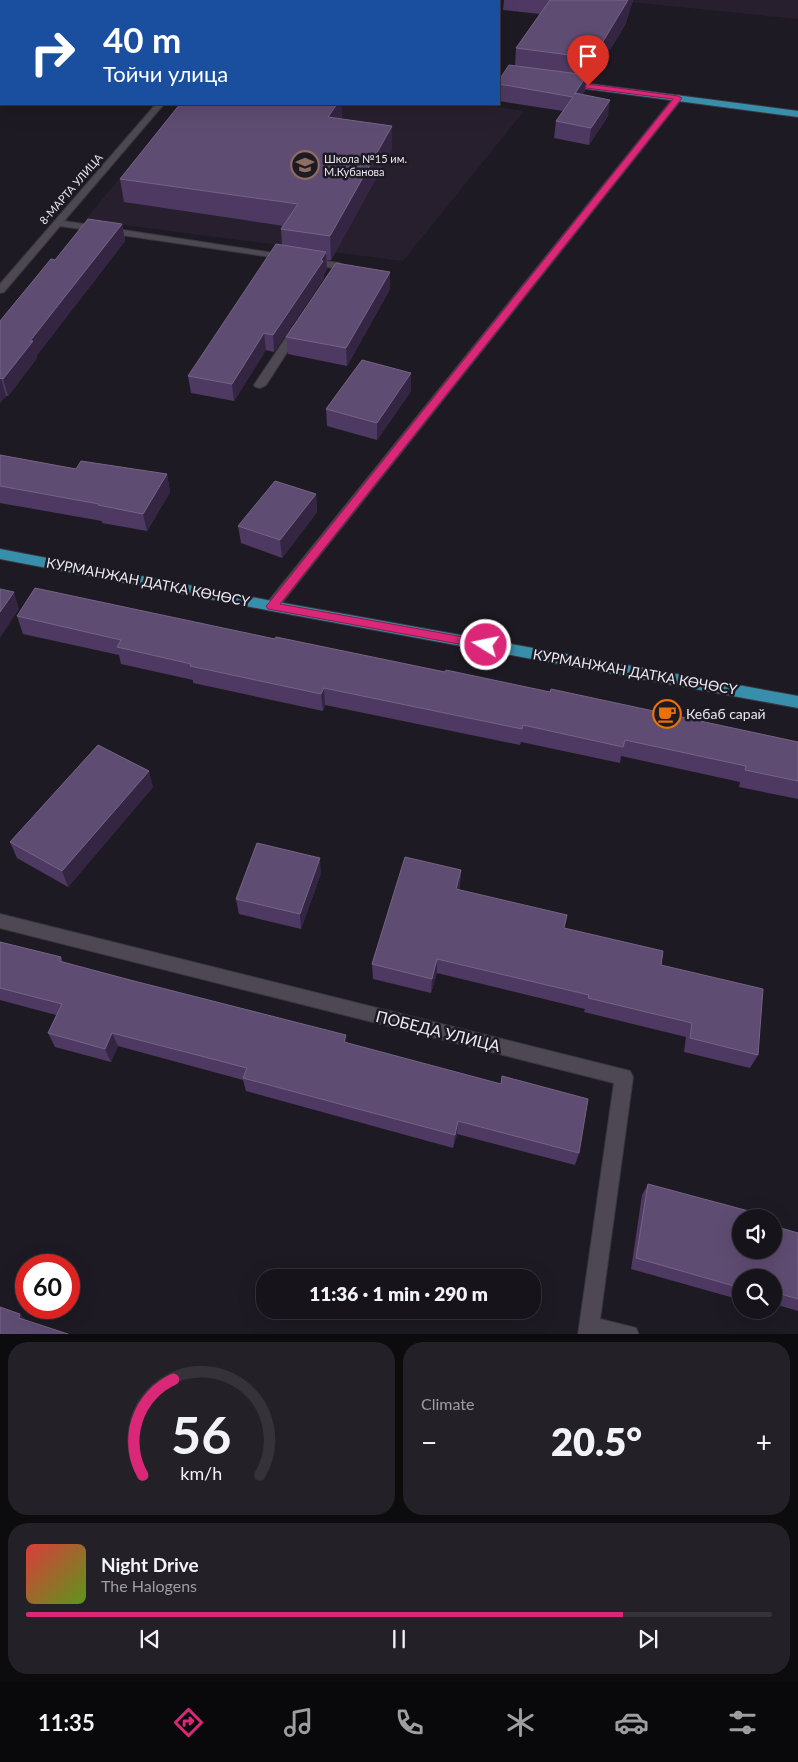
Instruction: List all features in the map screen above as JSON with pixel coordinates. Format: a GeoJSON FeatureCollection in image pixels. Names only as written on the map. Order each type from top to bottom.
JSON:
{"type":"FeatureCollection","features":[{"type":"Feature","properties":{"kind":"main road"},"geometry":{"type":"LineString","coordinates":[[556,82],[798,114]]}},
{"type":"Feature","properties":{"kind":"main road","name":"КУРМАНЖАН ДАТКА КӨЧӨСҮ"},"geometry":{"type":"LineString","coordinates":[[0,554],[272,606],[798,702]]}},
{"type":"Feature","properties":{"kind":"street"},"geometry":{"type":"LineString","coordinates":[[272,606],[678,98]]}},
{"type":"Feature","properties":{"kind":"street","name":"8-МАРТА УЛИЦА"},"geometry":{"type":"LineString","coordinates":[[0,290],[159,105]]}},
{"type":"Feature","properties":{"kind":"street"},"geometry":{"type":"LineString","coordinates":[[58,222],[339,266],[323,290]]}},
{"type":"Feature","properties":{"kind":"street"},"geometry":{"type":"LineString","coordinates":[[260,385],[302,322]]}},
{"type":"Feature","properties":{"kind":"street","name":"ПОБЕДА УЛИЦА"},"geometry":{"type":"LineString","coordinates":[[0,921],[624,1077],[588,1331]]}},
{"type":"Feature","properties":{"kind":"street"},"geometry":{"type":"LineString","coordinates":[[588,1331],[629,1334]]}},
{"type":"Feature","properties":{"kind":"shaded area"},"geometry":{"type":"Polygon","coordinates":[[[609,0],[798,0],[798,19],[609,0]]]}},
{"type":"Feature","properties":{"kind":"shaded area","name":"Школа №15 им. М.Кубанова"},"geometry":{"type":"Polygon","coordinates":[[[180,105],[487,105],[524,111],[403,261],[85,220],[180,105]]]}},
{"type":"Feature","properties":{"kind":"building"},"geometry":{"type":"Polygon","coordinates":[[[550,0],[628,0],[593,58],[516,48],[550,0]]]}},
{"type":"Feature","properties":{"kind":"building"},"geometry":{"type":"Polygon","coordinates":[[[509,65],[587,75],[575,93],[610,100],[591,128],[556,121],[573,97],[500,84],[500,78],[509,65]]]}},
{"type":"Feature","properties":{"kind":"building"},"geometry":{"type":"Polygon","coordinates":[[[179,105],[336,105],[328,117],[392,126],[330,236],[281,229],[298,204],[120,179],[179,105]]]}},
{"type":"Feature","properties":{"kind":"building"},"geometry":{"type":"Polygon","coordinates":[[[88,219],[122,224],[30,341],[33,341],[3,379],[0,379],[0,321],[51,259],[55,260],[88,219]]]}},
{"type":"Feature","properties":{"kind":"building"},"geometry":{"type":"Polygon","coordinates":[[[276,244],[326,252],[321,260],[323,261],[273,335],[264,333],[232,384],[188,376],[276,244]]]}},
{"type":"Feature","properties":{"kind":"building"},"geometry":{"type":"Polygon","coordinates":[[[336,263],[390,272],[346,348],[286,337],[336,263]]]}},
{"type":"Feature","properties":{"kind":"building"},"geometry":{"type":"Polygon","coordinates":[[[362,360],[411,373],[377,423],[326,409],[362,360]]]}},
{"type":"Feature","properties":{"kind":"building"},"geometry":{"type":"Polygon","coordinates":[[[0,455],[76,469],[81,461],[167,474],[143,514],[0,486],[0,455]]]}},
{"type":"Feature","properties":{"kind":"building"},"geometry":{"type":"Polygon","coordinates":[[[275,481],[316,494],[280,540],[238,526],[275,481]]]}},
{"type":"Feature","properties":{"kind":"building"},"geometry":{"type":"Polygon","coordinates":[[[35,588],[275,639],[276,637],[550,692],[551,689],[798,742],[798,781],[745,770],[746,766],[625,740],[623,747],[523,725],[522,729],[324,688],[321,694],[190,666],[191,664],[117,647],[121,640],[17,616],[35,588]]]}},
{"type":"Feature","properties":{"kind":"building"},"geometry":{"type":"Polygon","coordinates":[[[0,589],[14,592],[0,612],[0,589]]]}},
{"type":"Feature","properties":{"kind":"building"},"geometry":{"type":"Polygon","coordinates":[[[98,745],[149,771],[62,871],[10,842],[98,745]]]}},
{"type":"Feature","properties":{"kind":"building"},"geometry":{"type":"Polygon","coordinates":[[[257,843],[320,858],[300,914],[236,899],[257,843]]]}},
{"type":"Feature","properties":{"kind":"building"},"geometry":{"type":"Polygon","coordinates":[[[405,857],[461,870],[456,889],[567,915],[564,928],[663,951],[661,965],[763,989],[758,1055],[690,1038],[692,1023],[588,998],[589,995],[437,959],[432,979],[372,964],[405,857]]]}},
{"type":"Feature","properties":{"kind":"building"},"geometry":{"type":"Polygon","coordinates":[[[0,942],[61,957],[59,961],[346,1035],[344,1042],[501,1084],[502,1076],[588,1099],[579,1153],[458,1121],[455,1135],[243,1078],[247,1068],[112,1033],[105,1049],[48,1033],[62,1004],[0,988],[0,942]]]}},
{"type":"Feature","properties":{"kind":"building"},"geometry":{"type":"Polygon","coordinates":[[[648,1184],[741,1209],[732,1209],[732,1259],[782,1259],[782,1228],[798,1233],[798,1299],[782,1294],[782,1269],[732,1269],[732,1285],[636,1258],[648,1184]]]}},
{"type":"Feature","properties":{"kind":"building"},"geometry":{"type":"Polygon","coordinates":[[[0,1307],[15,1312],[15,1319],[22,1319],[68,1334],[0,1334],[0,1307]]]}},
{"type":"Feature","properties":{"kind":"place","name":"Школа №15 им. М.Кубанова"},"geometry":{"type":"Point","coordinates":[305,165]}},
{"type":"Feature","properties":{"kind":"place","name":"Кебаб сарай"},"geometry":{"type":"Point","coordinates":[667,714]}},
{"type":"Feature","properties":{"kind":"route"},"geometry":{"type":"LineString","coordinates":[[486,645],[272,606],[678,98],[588,86]]}}]}
